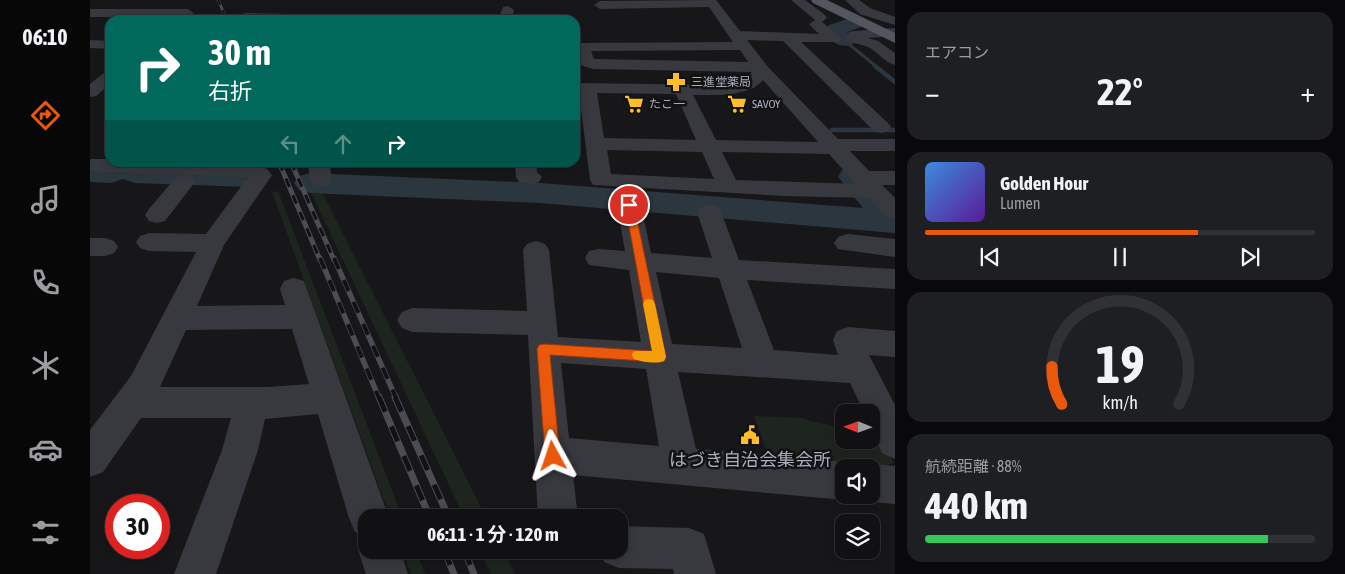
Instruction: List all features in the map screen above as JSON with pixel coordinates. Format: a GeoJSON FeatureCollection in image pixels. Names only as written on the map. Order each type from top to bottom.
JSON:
{"type":"FeatureCollection","features":[{"type":"Feature","properties":{"kind":"main road"},"geometry":{"type":"LineString","coordinates":[[817,0],[891,35]]}},
{"type":"Feature","properties":{"kind":"street"},"geometry":{"type":"LineString","coordinates":[[91,13],[114,0]]}},
{"type":"Feature","properties":{"kind":"street"},"geometry":{"type":"LineString","coordinates":[[580,46],[741,41],[787,36],[837,39],[797,0]]}},
{"type":"Feature","properties":{"kind":"street"},"geometry":{"type":"LineString","coordinates":[[850,0],[865,11],[895,21]]}},
{"type":"Feature","properties":{"kind":"street"},"geometry":{"type":"LineString","coordinates":[[600,5],[678,5],[711,2],[761,68],[895,212]]}},
{"type":"Feature","properties":{"kind":"street"},"geometry":{"type":"LineString","coordinates":[[248,15],[256,5]]}},
{"type":"Feature","properties":{"kind":"street"},"geometry":{"type":"LineString","coordinates":[[678,5],[690,20]]}},
{"type":"Feature","properties":{"kind":"street"},"geometry":{"type":"LineString","coordinates":[[288,15],[296,6]]}},
{"type":"Feature","properties":{"kind":"street"},"geometry":{"type":"LineString","coordinates":[[348,15],[355,6]]}},
{"type":"Feature","properties":{"kind":"street"},"geometry":{"type":"LineString","coordinates":[[91,13],[185,11]]}},
{"type":"Feature","properties":{"kind":"street"},"geometry":{"type":"LineString","coordinates":[[865,11],[895,11]]}},
{"type":"Feature","properties":{"kind":"street"},"geometry":{"type":"LineString","coordinates":[[817,18],[845,14]]}},
{"type":"Feature","properties":{"kind":"street"},"geometry":{"type":"LineString","coordinates":[[891,35],[853,36],[858,40],[873,44],[895,60]]}},
{"type":"Feature","properties":{"kind":"street"},"geometry":{"type":"LineString","coordinates":[[787,36],[881,127]]}},
{"type":"Feature","properties":{"kind":"street"},"geometry":{"type":"LineString","coordinates":[[90,44],[105,45]]}},
{"type":"Feature","properties":{"kind":"street"},"geometry":{"type":"LineString","coordinates":[[580,48],[586,62],[593,64],[761,68]]}},
{"type":"Feature","properties":{"kind":"street"},"geometry":{"type":"LineString","coordinates":[[761,68],[752,83],[726,90],[581,88],[596,144],[601,180],[728,186],[869,185],[895,178]]}},
{"type":"Feature","properties":{"kind":"street"},"geometry":{"type":"LineString","coordinates":[[90,92],[104,79]]}},
{"type":"Feature","properties":{"kind":"street"},"geometry":{"type":"LineString","coordinates":[[682,89],[728,186]]}},
{"type":"Feature","properties":{"kind":"street"},"geometry":{"type":"LineString","coordinates":[[596,144],[709,146],[895,145]]}},
{"type":"Feature","properties":{"kind":"street"},"geometry":{"type":"LineString","coordinates":[[90,165],[123,173],[184,182],[254,186]]}},
{"type":"Feature","properties":{"kind":"street"},"geometry":{"type":"LineString","coordinates":[[90,178],[123,173],[258,170],[261,175],[213,242],[143,387],[90,459]]}},
{"type":"Feature","properties":{"kind":"street"},"geometry":{"type":"LineString","coordinates":[[157,215],[184,182]]}},
{"type":"Feature","properties":{"kind":"street"},"geometry":{"type":"LineString","coordinates":[[629,205],[681,466]]}},
{"type":"Feature","properties":{"kind":"street"},"geometry":{"type":"LineString","coordinates":[[709,212],[763,364]]}},
{"type":"Feature","properties":{"kind":"street"},"geometry":{"type":"LineString","coordinates":[[149,242],[213,242]]}},
{"type":"Feature","properties":{"kind":"street"},"geometry":{"type":"LineString","coordinates":[[847,243],[895,248]]}},
{"type":"Feature","properties":{"kind":"street"},"geometry":{"type":"LineString","coordinates":[[536,250],[557,509]]}},
{"type":"Feature","properties":{"kind":"street"},"geometry":{"type":"LineString","coordinates":[[598,258],[730,269],[895,279]]}},
{"type":"Feature","properties":{"kind":"street"},"geometry":{"type":"LineString","coordinates":[[176,318],[299,303],[366,509]]}},
{"type":"Feature","properties":{"kind":"street"},"geometry":{"type":"LineString","coordinates":[[412,320],[542,336],[660,357],[860,370]]}},
{"type":"Feature","properties":{"kind":"street"},"geometry":{"type":"LineString","coordinates":[[895,344],[848,340],[860,370],[895,441]]}},
{"type":"Feature","properties":{"kind":"street"},"geometry":{"type":"LineString","coordinates":[[132,402],[252,403],[330,397]]}},
{"type":"Feature","properties":{"kind":"street"},"geometry":{"type":"LineString","coordinates":[[195,574],[240,450],[252,403]]}},
{"type":"Feature","properties":{"kind":"street"},"geometry":{"type":"LineString","coordinates":[[553,456],[835,480]]}},
{"type":"Feature","properties":{"kind":"street"},"geometry":{"type":"LineString","coordinates":[[880,484],[895,485]]}},
{"type":"Feature","properties":{"kind":"street"},"geometry":{"type":"LineString","coordinates":[[628,547],[689,549],[695,574]]}},
{"type":"Feature","properties":{"kind":"street"},"geometry":{"type":"LineString","coordinates":[[382,559],[387,574]]}},
{"type":"Feature","properties":{"kind":"shaded area"},"geometry":{"type":"Polygon","coordinates":[[[308,186],[319,186],[482,509],[460,509],[308,186]]]}},
{"type":"Feature","properties":{"kind":"shaded area"},"geometry":{"type":"Polygon","coordinates":[[[278,191],[399,509],[387,509],[272,192],[278,191]]]}},
{"type":"Feature","properties":{"kind":"shaded area"},"geometry":{"type":"Polygon","coordinates":[[[754,416],[804,418],[835,426],[835,449],[880,449],[880,437],[894,463],[880,466],[880,459],[835,459],[835,463],[769,458],[754,416]]]}},
{"type":"Feature","properties":{"kind":"shaded area"},"geometry":{"type":"Polygon","coordinates":[[[405,559],[419,559],[425,574],[411,574],[405,559]]]}},
{"type":"Feature","properties":{"kind":"shaded area"},"geometry":{"type":"Polygon","coordinates":[[[484,559],[508,559],[515,574],[491,574],[484,559]]]}},
{"type":"Feature","properties":{"kind":"waterway"},"geometry":{"type":"LineString","coordinates":[[845,41],[837,34],[836,29],[854,23]]}},
{"type":"Feature","properties":{"kind":"waterway"},"geometry":{"type":"LineString","coordinates":[[845,41],[877,67]]}},
{"type":"Feature","properties":{"kind":"waterway"},"geometry":{"type":"LineString","coordinates":[[875,66],[895,82]]}},
{"type":"Feature","properties":{"kind":"waterway"},"geometry":{"type":"LineString","coordinates":[[832,130],[895,130]]}},
{"type":"Feature","properties":{"kind":"waterway"},"geometry":{"type":"LineString","coordinates":[[90,173],[111,174]]}},
{"type":"Feature","properties":{"kind":"waterway"},"geometry":{"type":"LineString","coordinates":[[135,174],[248,178]]}},
{"type":"Feature","properties":{"kind":"waterway"},"geometry":{"type":"LineString","coordinates":[[310,183],[540,193],[893,222],[853,177]]}},
{"type":"Feature","properties":{"kind":"railway"},"geometry":{"type":"LineString","coordinates":[[218,0],[225,15]]}},
{"type":"Feature","properties":{"kind":"railway"},"geometry":{"type":"LineString","coordinates":[[281,167],[320,260]]}},
{"type":"Feature","properties":{"kind":"railway"},"geometry":{"type":"LineString","coordinates":[[293,167],[334,260]]}},
{"type":"Feature","properties":{"kind":"railway"},"geometry":{"type":"LineString","coordinates":[[320,258],[379,398]]}},
{"type":"Feature","properties":{"kind":"railway"},"geometry":{"type":"LineString","coordinates":[[334,258],[396,398]]}},
{"type":"Feature","properties":{"kind":"railway"},"geometry":{"type":"LineString","coordinates":[[379,397],[426,509]]}},
{"type":"Feature","properties":{"kind":"railway"},"geometry":{"type":"LineString","coordinates":[[395,397],[445,509]]}},
{"type":"Feature","properties":{"kind":"railway"},"geometry":{"type":"LineString","coordinates":[[448,559],[454,574]]}},
{"type":"Feature","properties":{"kind":"railway"},"geometry":{"type":"LineString","coordinates":[[468,559],[474,574]]}},
{"type":"Feature","properties":{"kind":"slow traffic"},"geometry":{"type":"LineString","coordinates":[[638,355],[660,357],[649,304]]}},
{"type":"Feature","properties":{"kind":"place","name":"三進堂薬局"},"geometry":{"type":"Point","coordinates":[676,82]}},
{"type":"Feature","properties":{"kind":"place","name":"たこ一"},"geometry":{"type":"Point","coordinates":[634,104]}},
{"type":"Feature","properties":{"kind":"place","name":"SAVOY"},"geometry":{"type":"Point","coordinates":[737,104]}},
{"type":"Feature","properties":{"kind":"place","name":"はづき自治会集会所"},"geometry":{"type":"Point","coordinates":[750,435]}},
{"type":"Feature","properties":{"kind":"route"},"geometry":{"type":"LineString","coordinates":[[553,456],[544,349],[660,357],[629,205]]}}]}
